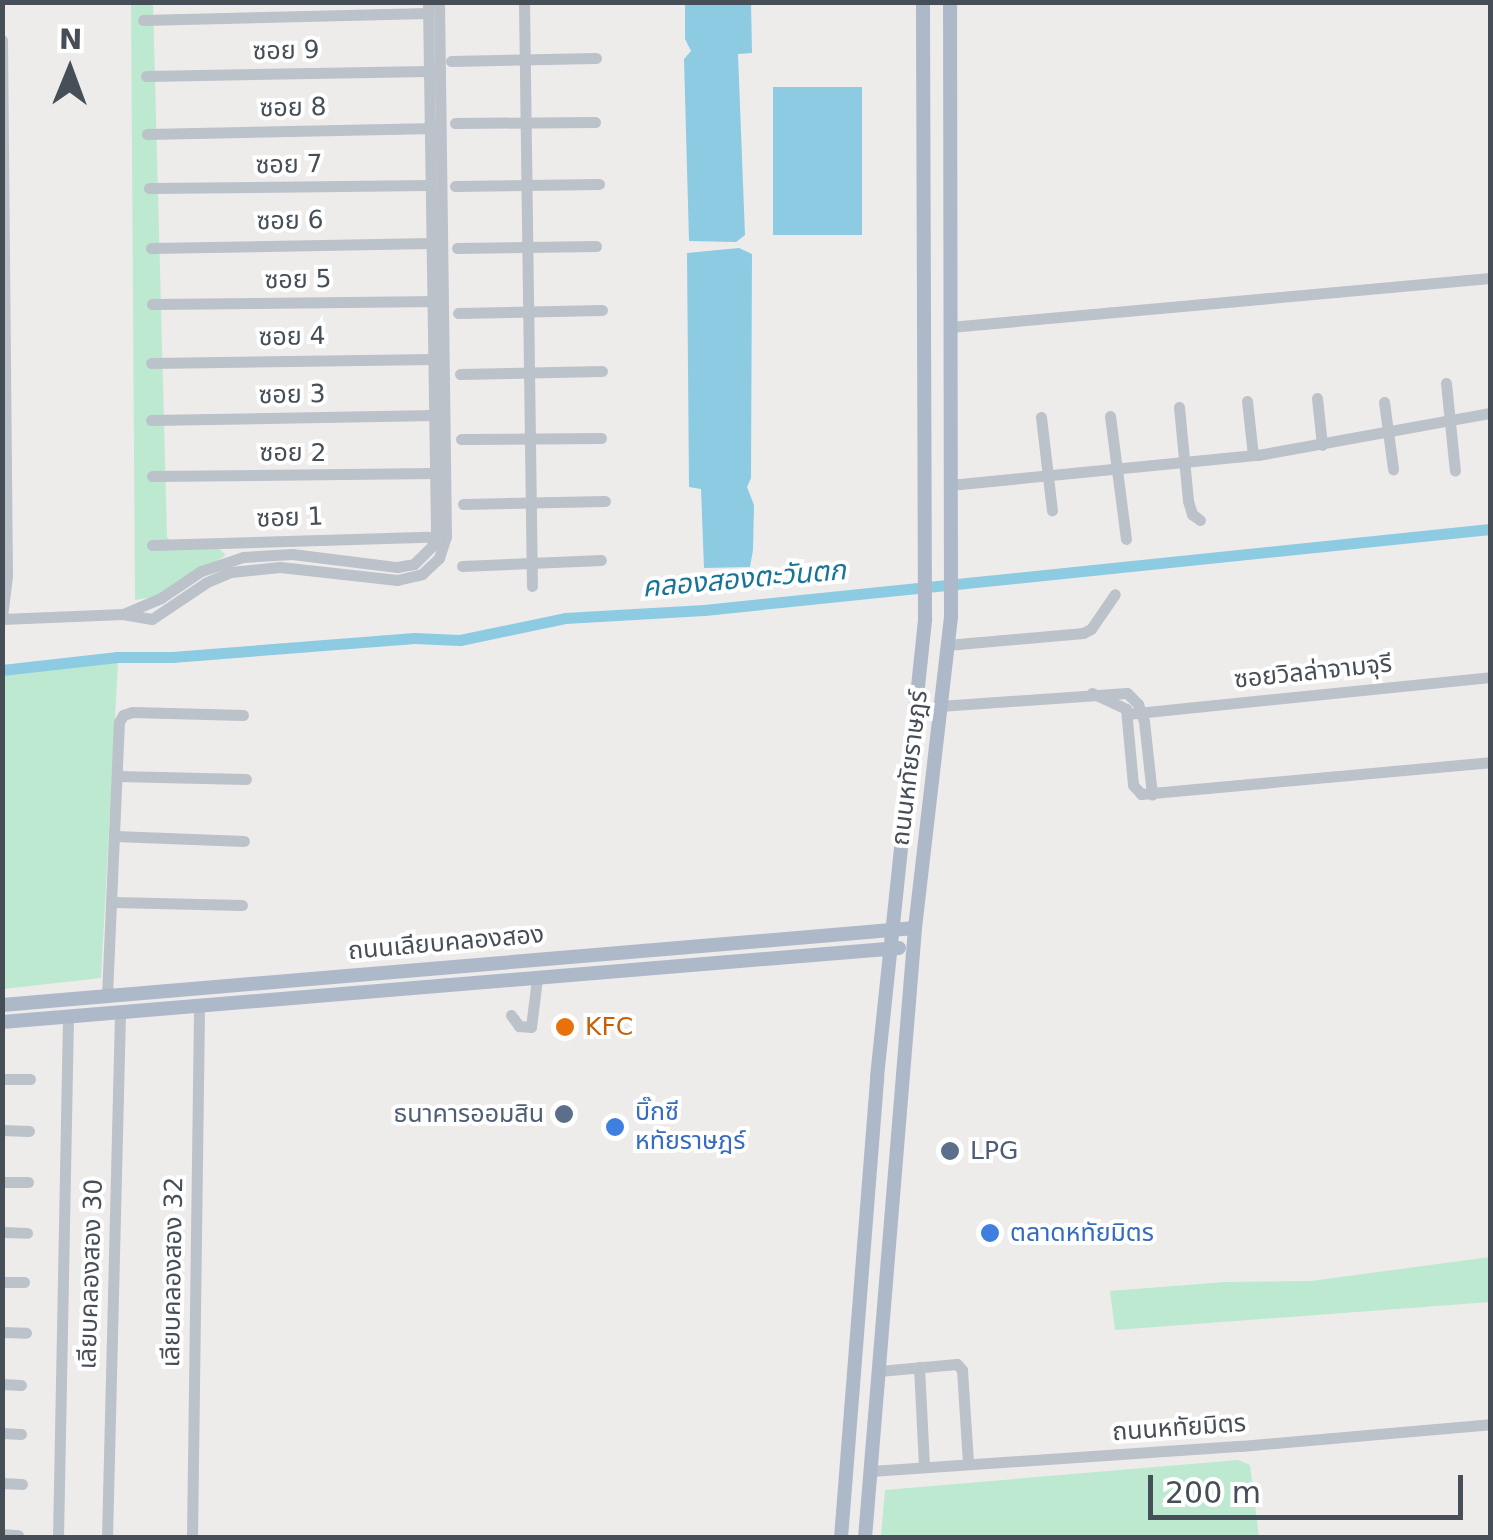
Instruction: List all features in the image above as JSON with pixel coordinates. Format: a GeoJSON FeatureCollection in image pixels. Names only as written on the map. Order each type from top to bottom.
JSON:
{"type":"FeatureCollection","features":[{"type":"Feature","properties":{"kind":"main road","name":"ถนนหทัยราษฎร์"},"geometry":{"type":"LineString","coordinates":[[841,1538],[886,980],[924,618],[923,2]]}},
{"type":"Feature","properties":{"kind":"main road","name":"ถนนหทัยราษฎร์"},"geometry":{"type":"LineString","coordinates":[[865,1538],[915,928],[950,616],[950,2]]}},
{"type":"Feature","properties":{"kind":"main road"},"geometry":{"type":"LineString","coordinates":[[863,934],[896,909]]}},
{"type":"Feature","properties":{"kind":"main road","name":"ถนนเลียบคลองสอง"},"geometry":{"type":"LineString","coordinates":[[2,1005],[380,970],[915,928]]}},
{"type":"Feature","properties":{"kind":"main road","name":"ถนนเลียบคลองสอง"},"geometry":{"type":"LineString","coordinates":[[2,1022],[914,949]]}},
{"type":"Feature","properties":{"kind":"main road"},"geometry":{"type":"LineString","coordinates":[[854,953],[878,966],[886,980]]}},
{"type":"Feature","properties":{"kind":"main road"},"geometry":{"type":"LineString","coordinates":[[380,970],[383,992]]}},
{"type":"Feature","properties":{"kind":"main road"},"geometry":{"type":"LineString","coordinates":[[848,1472],[871,1471]]}},
{"type":"Feature","properties":{"kind":"street"},"geometry":{"type":"LineString","coordinates":[[2,40],[7,576],[2,616],[122,614],[243,557],[296,555],[397,567],[414,564],[435,538],[434,359],[438,301],[430,186],[439,2]]}},
{"type":"Feature","properties":{"kind":"street"},"geometry":{"type":"LineString","coordinates":[[524,2],[532,586]]}},
{"type":"Feature","properties":{"kind":"street"},"geometry":{"type":"LineString","coordinates":[[144,20],[428,8],[444,548],[431,566],[410,578],[369,579],[296,555]]}},
{"type":"Feature","properties":{"kind":"street"},"geometry":{"type":"LineString","coordinates":[[451,62],[596,58]]}},
{"type":"Feature","properties":{"kind":"street","name":"ซอย 9"},"geometry":{"type":"LineString","coordinates":[[146,76],[428,71]]}},
{"type":"Feature","properties":{"kind":"street"},"geometry":{"type":"LineString","coordinates":[[455,123],[595,122]]}},
{"type":"Feature","properties":{"kind":"street","name":"ซอย 8"},"geometry":{"type":"LineString","coordinates":[[148,134],[434,128]]}},
{"type":"Feature","properties":{"kind":"street"},"geometry":{"type":"LineString","coordinates":[[455,186],[599,184]]}},
{"type":"Feature","properties":{"kind":"street","name":"ซอย 7"},"geometry":{"type":"LineString","coordinates":[[149,188],[430,186]]}},
{"type":"Feature","properties":{"kind":"street","name":"ซอย 6"},"geometry":{"type":"LineString","coordinates":[[150,248],[431,243]]}},
{"type":"Feature","properties":{"kind":"street"},"geometry":{"type":"LineString","coordinates":[[457,248],[596,246]]}},
{"type":"Feature","properties":{"kind":"street"},"geometry":{"type":"LineString","coordinates":[[950,327],[1490,278]]}},
{"type":"Feature","properties":{"kind":"street","name":"ซอย 5"},"geometry":{"type":"LineString","coordinates":[[152,304],[438,301]]}},
{"type":"Feature","properties":{"kind":"street"},"geometry":{"type":"LineString","coordinates":[[458,313],[602,310]]}},
{"type":"Feature","properties":{"kind":"street","name":"ซอย 4"},"geometry":{"type":"LineString","coordinates":[[152,363],[434,359]]}},
{"type":"Feature","properties":{"kind":"street"},"geometry":{"type":"LineString","coordinates":[[460,374],[602,371]]}},
{"type":"Feature","properties":{"kind":"street"},"geometry":{"type":"LineString","coordinates":[[1446,383],[1455,472]]}},
{"type":"Feature","properties":{"kind":"street"},"geometry":{"type":"LineString","coordinates":[[1317,398],[1322,445]]}},
{"type":"Feature","properties":{"kind":"street"},"geometry":{"type":"LineString","coordinates":[[1247,401],[1253,455]]}},
{"type":"Feature","properties":{"kind":"street"},"geometry":{"type":"LineString","coordinates":[[1384,402],[1393,468]]}},
{"type":"Feature","properties":{"kind":"street"},"geometry":{"type":"LineString","coordinates":[[1179,407],[1188,500],[1192,514],[1200,520]]}},
{"type":"Feature","properties":{"kind":"street"},"geometry":{"type":"LineString","coordinates":[[950,485],[1253,455],[1490,413]]}},
{"type":"Feature","properties":{"kind":"street","name":"ซอย 3"},"geometry":{"type":"LineString","coordinates":[[152,420],[434,415]]}},
{"type":"Feature","properties":{"kind":"street"},"geometry":{"type":"LineString","coordinates":[[1110,416],[1126,539]]}},
{"type":"Feature","properties":{"kind":"street"},"geometry":{"type":"LineString","coordinates":[[1041,418],[1052,510]]}},
{"type":"Feature","properties":{"kind":"street"},"geometry":{"type":"LineString","coordinates":[[461,440],[601,438]]}},
{"type":"Feature","properties":{"kind":"street","name":"ซอย 2"},"geometry":{"type":"LineString","coordinates":[[152,476],[435,473]]}},
{"type":"Feature","properties":{"kind":"street"},"geometry":{"type":"LineString","coordinates":[[462,504],[605,501]]}},
{"type":"Feature","properties":{"kind":"street","name":"ซอย 1"},"geometry":{"type":"LineString","coordinates":[[152,545],[296,555],[428,537]]}},
{"type":"Feature","properties":{"kind":"street"},"geometry":{"type":"LineString","coordinates":[[462,566],[601,560]]}},
{"type":"Feature","properties":{"kind":"street"},"geometry":{"type":"LineString","coordinates":[[948,645],[1082,633],[1091,629],[1115,594]]}},
{"type":"Feature","properties":{"kind":"street","name":"ซอยวิลล่าจามจุรี"},"geometry":{"type":"LineString","coordinates":[[1127,714],[1490,677]]}},
{"type":"Feature","properties":{"kind":"street"},"geometry":{"type":"LineString","coordinates":[[1092,693],[1122,706],[1127,714],[1134,785],[1141,794],[1490,762]]}},
{"type":"Feature","properties":{"kind":"street"},"geometry":{"type":"LineString","coordinates":[[940,706],[1126,693],[1141,712],[1152,795]]}},
{"type":"Feature","properties":{"kind":"street"},"geometry":{"type":"LineString","coordinates":[[107,995],[123,715],[243,716]]}},
{"type":"Feature","properties":{"kind":"street"},"geometry":{"type":"LineString","coordinates":[[118,776],[246,779]]}},
{"type":"Feature","properties":{"kind":"street"},"geometry":{"type":"LineString","coordinates":[[115,836],[244,841]]}},
{"type":"Feature","properties":{"kind":"street"},"geometry":{"type":"LineString","coordinates":[[113,902],[242,905]]}},
{"type":"Feature","properties":{"kind":"street"},"geometry":{"type":"LineString","coordinates":[[511,1015],[519,1026],[531,1027],[536,980]]}},
{"type":"Feature","properties":{"kind":"street","name":"เลียบคลองสอง 32"},"geometry":{"type":"LineString","coordinates":[[192,1538],[199,1006]]}},
{"type":"Feature","properties":{"kind":"street","name":"เลียบคลองสอง 30"},"geometry":{"type":"LineString","coordinates":[[107,1538],[120,1012]]}},
{"type":"Feature","properties":{"kind":"street"},"geometry":{"type":"LineString","coordinates":[[58,1538],[68,1016]]}},
{"type":"Feature","properties":{"kind":"street"},"geometry":{"type":"LineString","coordinates":[[2,1079],[30,1080]]}},
{"type":"Feature","properties":{"kind":"street"},"geometry":{"type":"LineString","coordinates":[[2,1130],[29,1131]]}},
{"type":"Feature","properties":{"kind":"street"},"geometry":{"type":"LineString","coordinates":[[2,1182],[28,1182]]}},
{"type":"Feature","properties":{"kind":"street"},"geometry":{"type":"LineString","coordinates":[[2,1232],[28,1232]]}},
{"type":"Feature","properties":{"kind":"street"},"geometry":{"type":"LineString","coordinates":[[2,1282],[24,1282]]}},
{"type":"Feature","properties":{"kind":"street"},"geometry":{"type":"LineString","coordinates":[[2,1332],[26,1333]]}},
{"type":"Feature","properties":{"kind":"street"},"geometry":{"type":"LineString","coordinates":[[879,1372],[950,1364],[962,1370],[968,1464]]}},
{"type":"Feature","properties":{"kind":"street"},"geometry":{"type":"LineString","coordinates":[[919,1367],[924,1467]]}},
{"type":"Feature","properties":{"kind":"street"},"geometry":{"type":"LineString","coordinates":[[2,1384],[21,1385]]}},
{"type":"Feature","properties":{"kind":"street","name":"ถนนหทัยมิตร"},"geometry":{"type":"LineString","coordinates":[[871,1471],[1490,1424]]}},
{"type":"Feature","properties":{"kind":"street"},"geometry":{"type":"LineString","coordinates":[[2,1433],[21,1434]]}},
{"type":"Feature","properties":{"kind":"street"},"geometry":{"type":"LineString","coordinates":[[2,1484],[22,1484]]}},
{"type":"Feature","properties":{"kind":"street"},"geometry":{"type":"LineString","coordinates":[[2,1534],[18,1534]]}},
{"type":"Feature","properties":{"kind":"green space"},"geometry":{"type":"Polygon","coordinates":[[[131,3],[153,3],[167,537],[174,544],[218,548],[226,555],[159,596],[135,600],[131,3]]]}},
{"type":"Feature","properties":{"kind":"green space"},"geometry":{"type":"Polygon","coordinates":[[[118,663],[101,978],[3,989],[3,670],[118,663]]]}},
{"type":"Feature","properties":{"kind":"green space"},"geometry":{"type":"Polygon","coordinates":[[[1490,1257],[1490,1302],[1115,1330],[1110,1291],[1225,1282],[1311,1281],[1490,1257]]]}},
{"type":"Feature","properties":{"kind":"green space"},"geometry":{"type":"Polygon","coordinates":[[[1238,1460],[1250,1465],[1259,1537],[881,1537],[885,1490],[1238,1460]]]}},
{"type":"Feature","properties":{"kind":"water"},"geometry":{"type":"Polygon","coordinates":[[[685,3],[751,3],[752,53],[738,54],[745,235],[736,242],[689,241],[684,59],[691,51],[685,39],[685,3]]]}},
{"type":"Feature","properties":{"kind":"water"},"geometry":{"type":"Polygon","coordinates":[[[773,87],[862,87],[862,235],[773,235],[773,87]]]}},
{"type":"Feature","properties":{"kind":"water"},"geometry":{"type":"Polygon","coordinates":[[[739,248],[752,254],[751,478],[747,487],[754,505],[753,550],[750,567],[704,568],[701,489],[689,487],[687,253],[739,248]]]}},
{"type":"Feature","properties":{"kind":"waterway","name":"คลองสองตะวันตก"},"geometry":{"type":"LineString","coordinates":[[2,670],[117,657],[172,657],[414,638],[460,640],[565,618],[704,610],[1490,529]]}},
{"type":"Feature","properties":{"kind":"place","name":"KFC"},"geometry":{"type":"Point","coordinates":[565,1027]}},
{"type":"Feature","properties":{"kind":"place","name":"ธนาคารออมสิน"},"geometry":{"type":"Point","coordinates":[564,1114]}},
{"type":"Feature","properties":{"kind":"place","name":"บิ๊กซี หทัยราษฎร์"},"geometry":{"type":"Point","coordinates":[615,1127]}},
{"type":"Feature","properties":{"kind":"place","name":"LPG"},"geometry":{"type":"Point","coordinates":[950,1151]}},
{"type":"Feature","properties":{"kind":"place","name":"ตลาดหทัยมิตร"},"geometry":{"type":"Point","coordinates":[990,1233]}}]}
